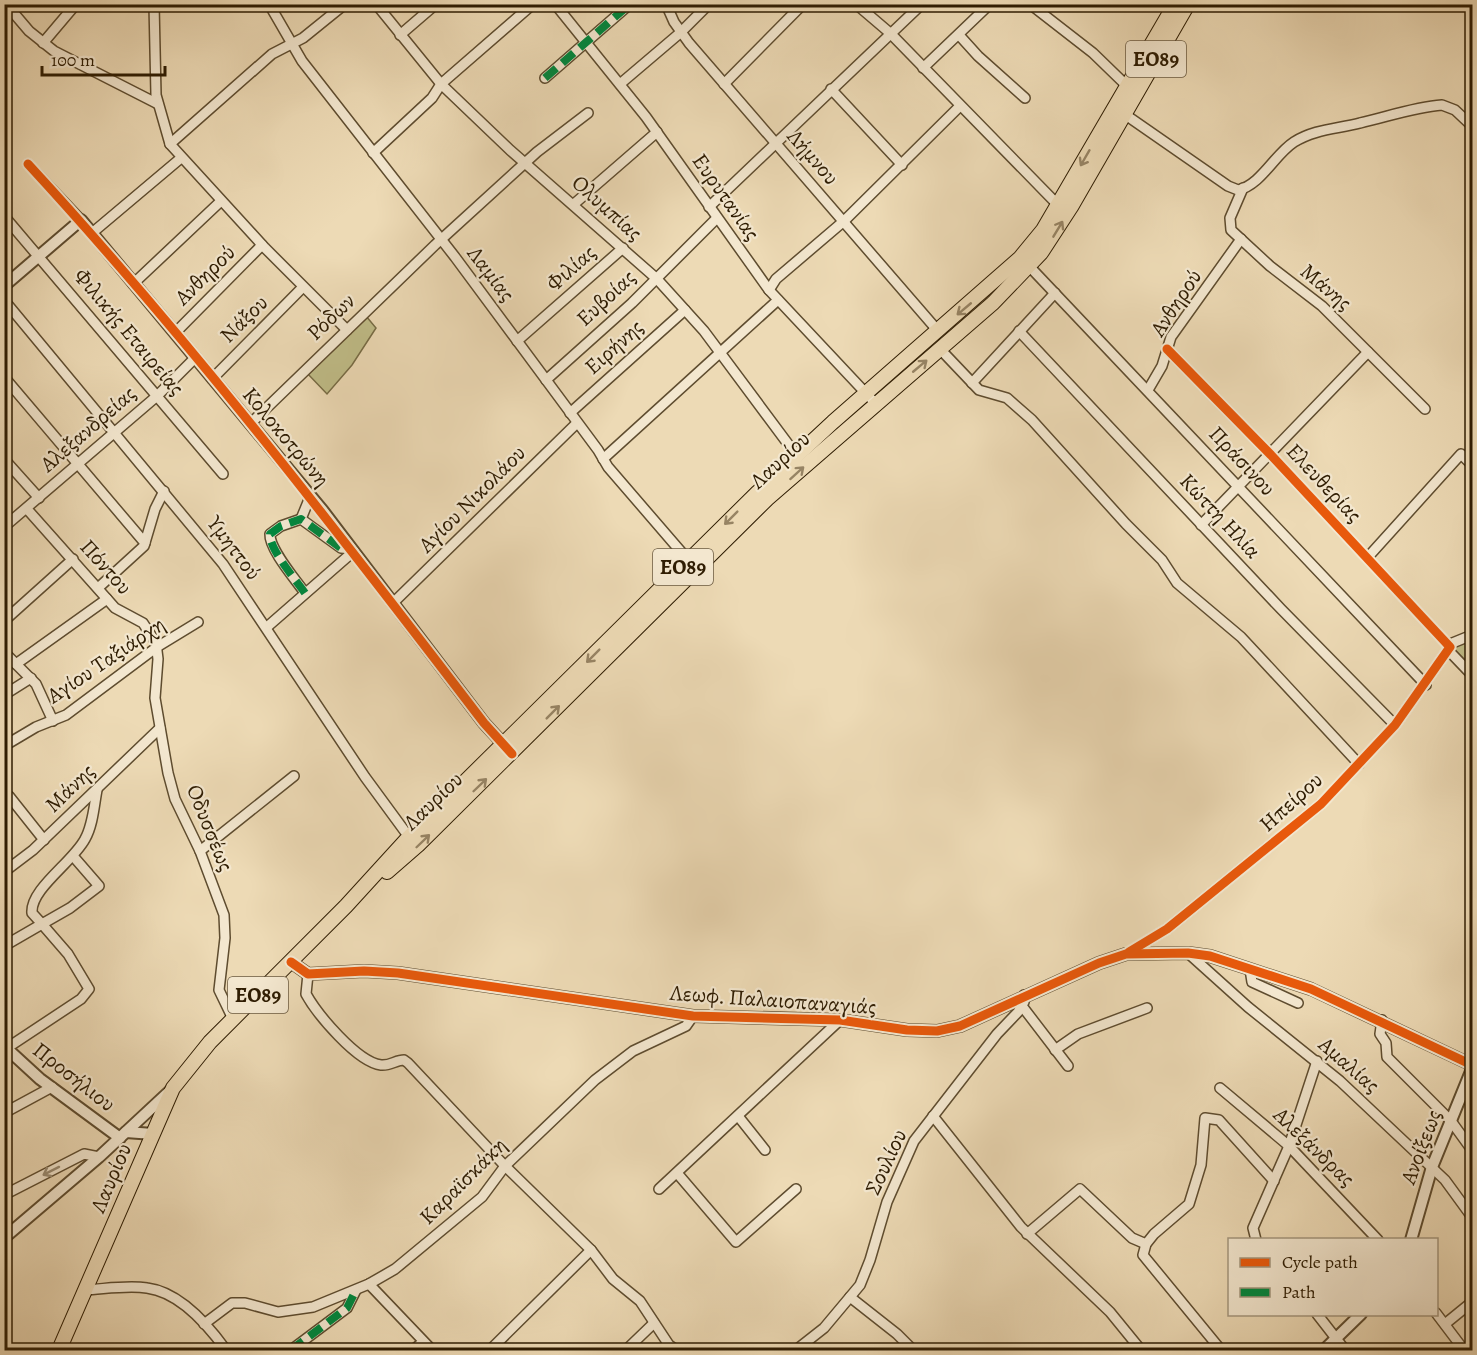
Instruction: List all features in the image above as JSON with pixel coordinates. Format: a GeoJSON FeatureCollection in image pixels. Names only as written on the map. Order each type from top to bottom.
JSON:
{"type":"FeatureCollection","features":[{"type":"Feature","properties":{"kind":"main road","name":"Λαυρίου"},"geometry":{"type":"LineString","coordinates":[[59,1350],[173,1088],[200,1052],[346,906],[409,837],[508,749],[768,499],[993,303],[1029,266],[1053,237],[1120,111],[1127,86],[1175,4]]}},
{"type":"Feature","properties":{"kind":"main road","name":"Λαυρίου"},"geometry":{"type":"LineString","coordinates":[[346,906],[418,845],[689,561],[797,456],[866,392],[1020,258],[1038,237],[1188,4]]}},
{"type":"Feature","properties":{"kind":"street"},"geometry":{"type":"LineString","coordinates":[[6,4],[43,43],[78,64],[158,104]]}},
{"type":"Feature","properties":{"kind":"street"},"geometry":{"type":"LineString","coordinates":[[43,43],[76,4]]}},
{"type":"Feature","properties":{"kind":"street"},"geometry":{"type":"LineString","coordinates":[[154,4],[158,104],[170,144],[262,245],[346,330]]}},
{"type":"Feature","properties":{"kind":"street","name":"Λαμίας"},"geometry":{"type":"LineString","coordinates":[[269,4],[302,61],[441,240],[603,459],[641,507],[689,561]]}},
{"type":"Feature","properties":{"kind":"street"},"geometry":{"type":"LineString","coordinates":[[170,144],[272,54],[293,45],[345,4]]}},
{"type":"Feature","properties":{"kind":"street","name":"Ολυμπίας"},"geometry":{"type":"LineString","coordinates":[[376,4],[441,84],[525,163],[657,279],[721,354],[797,456]]}},
{"type":"Feature","properties":{"kind":"street"},"geometry":{"type":"LineString","coordinates":[[400,35],[436,4]]}},
{"type":"Feature","properties":{"kind":"street"},"geometry":{"type":"LineString","coordinates":[[373,153],[432,98],[441,84],[533,4]]}},
{"type":"Feature","properties":{"kind":"street","name":"Ευρυτανίας"},"geometry":{"type":"LineString","coordinates":[[555,4],[657,132],[769,290],[876,404]]}},
{"type":"Feature","properties":{"kind":"street"},"geometry":{"type":"LineString","coordinates":[[545,78],[630,4]]}},
{"type":"Feature","properties":{"kind":"street","name":"Λήμνου"},"geometry":{"type":"LineString","coordinates":[[666,4],[680,33],[938,331]]}},
{"type":"Feature","properties":{"kind":"street"},"geometry":{"type":"LineString","coordinates":[[620,84],[680,33],[709,4]]}},
{"type":"Feature","properties":{"kind":"street"},"geometry":{"type":"LineString","coordinates":[[724,84],[803,4]]}},
{"type":"Feature","properties":{"kind":"street"},"geometry":{"type":"LineString","coordinates":[[856,4],[890,33],[1058,206]]}},
{"type":"Feature","properties":{"kind":"street"},"geometry":{"type":"LineString","coordinates":[[710,207],[922,4]]}},
{"type":"Feature","properties":{"kind":"street"},"geometry":{"type":"LineString","coordinates":[[923,68],[990,4]]}},
{"type":"Feature","properties":{"kind":"street"},"geometry":{"type":"LineString","coordinates":[[1033,6],[1092,53],[1127,86]]}},
{"type":"Feature","properties":{"kind":"street"},"geometry":{"type":"LineString","coordinates":[[959,35],[978,56],[1025,98]]}},
{"type":"Feature","properties":{"kind":"street"},"geometry":{"type":"LineString","coordinates":[[831,89],[902,165]]}},
{"type":"Feature","properties":{"kind":"street","name":"Μάνης"},"geometry":{"type":"LineString","coordinates":[[1425,409],[1314,298],[1270,266],[1231,231],[1229,222],[1243,188],[1253,182],[1284,148],[1304,136],[1442,105],[1455,110],[1473,126]]}},
{"type":"Feature","properties":{"kind":"street"},"geometry":{"type":"LineString","coordinates":[[769,290],[776,279],[844,221],[960,106]]}},
{"type":"Feature","properties":{"kind":"street"},"geometry":{"type":"LineString","coordinates":[[1120,111],[1228,186],[1243,188]]}},
{"type":"Feature","properties":{"kind":"street","name":"Ρόδων"},"geometry":{"type":"LineString","coordinates":[[250,424],[441,240],[525,163],[588,113]]}},
{"type":"Feature","properties":{"kind":"street"},"geometry":{"type":"LineString","coordinates":[[573,204],[657,132]]}},
{"type":"Feature","properties":{"kind":"street"},"geometry":{"type":"LineString","coordinates":[[92,233],[181,158]]}},
{"type":"Feature","properties":{"kind":"street","name":"Κολοκοτρώνη"},"geometry":{"type":"LineString","coordinates":[[28,164],[81,220],[310,496],[508,749]]}},
{"type":"Feature","properties":{"kind":"street"},"geometry":{"type":"LineString","coordinates":[[133,284],[221,201]]}},
{"type":"Feature","properties":{"kind":"street","name":"Φιλικής Εταιρείας"},"geometry":{"type":"LineString","coordinates":[[4,216],[223,474]]}},
{"type":"Feature","properties":{"kind":"street","name":"Ευβοίας"},"geometry":{"type":"LineString","coordinates":[[546,380],[657,279],[717,218]]}},
{"type":"Feature","properties":{"kind":"street"},"geometry":{"type":"LineString","coordinates":[[4,286],[81,220]]}},
{"type":"Feature","properties":{"kind":"street","name":"Ανθηρού"},"geometry":{"type":"LineString","coordinates":[[1148,390],[1162,366],[1174,333],[1241,239]]}},
{"type":"Feature","properties":{"kind":"street","name":"Ανθηρού"},"geometry":{"type":"LineString","coordinates":[[175,333],[262,245]]}},
{"type":"Feature","properties":{"kind":"street","name":"Φιλίας"},"geometry":{"type":"LineString","coordinates":[[517,341],[623,248]]}},
{"type":"Feature","properties":{"kind":"street","name":"Πράσινου"},"geometry":{"type":"LineString","coordinates":[[1029,266],[1426,684]]}},
{"type":"Feature","properties":{"kind":"street","name":"Νάξου"},"geometry":{"type":"LineString","coordinates":[[212,379],[303,287]]}},
{"type":"Feature","properties":{"kind":"street"},"geometry":{"type":"LineString","coordinates":[[972,383],[1055,293]]}},
{"type":"Feature","properties":{"kind":"street","name":"Υμηττού"},"geometry":{"type":"LineString","coordinates":[[4,300],[164,490],[223,564],[352,758],[409,837]]}},
{"type":"Feature","properties":{"kind":"street"},"geometry":{"type":"LineString","coordinates":[[603,459],[778,300]]}},
{"type":"Feature","properties":{"kind":"street","name":"Ειρήνης"},"geometry":{"type":"LineString","coordinates":[[570,413],[685,310]]}},
{"type":"Feature","properties":{"kind":"street","name":"Κώττη Ηλία"},"geometry":{"type":"LineString","coordinates":[[1020,331],[1201,525],[1395,725]]}},
{"type":"Feature","properties":{"kind":"street"},"geometry":{"type":"LineString","coordinates":[[940,349],[972,383],[987,394],[1007,398],[1032,420],[1126,524],[1162,560],[1177,583],[1241,637],[1359,764]]}},
{"type":"Feature","properties":{"kind":"street","name":"Ελευθερίας"},"geometry":{"type":"LineString","coordinates":[[1167,349],[1368,557],[1473,675]]}},
{"type":"Feature","properties":{"kind":"street"},"geometry":{"type":"LineString","coordinates":[[1201,525],[1368,352]]}},
{"type":"Feature","properties":{"kind":"street","name":"Αλεξανδρείας"},"geometry":{"type":"LineString","coordinates":[[4,527],[157,396],[195,358]]}},
{"type":"Feature","properties":{"kind":"street"},"geometry":{"type":"LineString","coordinates":[[4,377],[145,543]]}},
{"type":"Feature","properties":{"kind":"street","name":"Αγίου Νικολάου"},"geometry":{"type":"LineString","coordinates":[[393,603],[578,423]]}},
{"type":"Feature","properties":{"kind":"street"},"geometry":{"type":"LineString","coordinates":[[1368,557],[1461,454],[1473,465]]}},
{"type":"Feature","properties":{"kind":"street"},"geometry":{"type":"LineString","coordinates":[[4,459],[39,498]]}},
{"type":"Feature","properties":{"kind":"street"},"geometry":{"type":"LineString","coordinates":[[98,588],[145,543],[155,509],[164,490]]}},
{"type":"Feature","properties":{"kind":"street"},"geometry":{"type":"LineString","coordinates":[[305,593],[270,539],[270,534],[281,526],[301,519],[310,496]]}},
{"type":"Feature","properties":{"kind":"street","name":"Πόντου"},"geometry":{"type":"LineString","coordinates":[[27,509],[120,612],[142,623],[157,647]]}},
{"type":"Feature","properties":{"kind":"street"},"geometry":{"type":"LineString","coordinates":[[301,519],[341,548],[353,550]]}},
{"type":"Feature","properties":{"kind":"street"},"geometry":{"type":"LineString","coordinates":[[267,627],[353,550]]}},
{"type":"Feature","properties":{"kind":"street"},"geometry":{"type":"LineString","coordinates":[[4,621],[73,559]]}},
{"type":"Feature","properties":{"kind":"street"},"geometry":{"type":"LineString","coordinates":[[16,664],[107,598]]}},
{"type":"Feature","properties":{"kind":"street","name":"Αγίου Ταξιάρχη"},"geometry":{"type":"LineString","coordinates":[[4,746],[36,727],[53,721],[72,710],[157,647],[198,622]]}},
{"type":"Feature","properties":{"kind":"street"},"geometry":{"type":"LineString","coordinates":[[1450,647],[1473,635]]}},
{"type":"Feature","properties":{"kind":"street","name":"Οδυσσέως"},"geometry":{"type":"LineString","coordinates":[[157,647],[154,685],[160,728],[176,799],[200,851],[224,915],[225,938],[219,990],[233,1019]]}},
{"type":"Feature","properties":{"kind":"street","name":"Ηπείρου"},"geometry":{"type":"LineString","coordinates":[[1126,954],[1167,929],[1298,825],[1395,725],[1450,647]]}},
{"type":"Feature","properties":{"kind":"street"},"geometry":{"type":"LineString","coordinates":[[4,652],[30,678],[42,696],[53,721]]}},
{"type":"Feature","properties":{"kind":"street"},"geometry":{"type":"LineString","coordinates":[[4,695],[30,678]]}},
{"type":"Feature","properties":{"kind":"street","name":"Μάνης"},"geometry":{"type":"LineString","coordinates":[[4,872],[44,840],[160,728]]}},
{"type":"Feature","properties":{"kind":"street"},"geometry":{"type":"LineString","coordinates":[[200,851],[294,776]]}},
{"type":"Feature","properties":{"kind":"street"},"geometry":{"type":"LineString","coordinates":[[6,1047],[81,999],[89,989],[68,954],[32,913],[34,900],[74,856],[90,826],[97,790]]}},
{"type":"Feature","properties":{"kind":"street"},"geometry":{"type":"LineString","coordinates":[[9,796],[44,840]]}},
{"type":"Feature","properties":{"kind":"street"},"geometry":{"type":"LineString","coordinates":[[4,946],[65,912],[99,886],[74,856]]}},
{"type":"Feature","properties":{"kind":"street","name":"Λεωφ. Παλαιοπαναγιάς"},"geometry":{"type":"LineString","coordinates":[[308,974],[364,971],[398,973],[693,1016],[840,1020],[918,1031],[946,1030],[1023,1001],[1099,963],[1126,954],[1188,953],[1210,956],[1311,989],[1382,1020],[1473,1067]]}},
{"type":"Feature","properties":{"kind":"street","name":"Αμαλίας"},"geometry":{"type":"LineString","coordinates":[[1188,953],[1248,1007],[1317,1061],[1432,1167],[1473,1217]]}},
{"type":"Feature","properties":{"kind":"street"},"geometry":{"type":"LineString","coordinates":[[291,962],[308,974],[306,994],[339,1036],[375,1063],[391,1064],[404,1060],[408,1062],[506,1166],[591,1250],[613,1279],[640,1300],[669,1345],[676,1350]]}},
{"type":"Feature","properties":{"kind":"street"},"geometry":{"type":"LineString","coordinates":[[1250,969],[1252,982],[1298,1003]]}},
{"type":"Feature","properties":{"kind":"street"},"geometry":{"type":"LineString","coordinates":[[1023,1001],[1068,1066]]}},
{"type":"Feature","properties":{"kind":"street","name":"Σουλίου"},"geometry":{"type":"LineString","coordinates":[[796,1350],[818,1334],[850,1297],[864,1276],[898,1175],[914,1141],[1023,1001]]}},
{"type":"Feature","properties":{"kind":"street"},"geometry":{"type":"LineString","coordinates":[[1055,1050],[1078,1034],[1147,1008]]}},
{"type":"Feature","properties":{"kind":"street","name":"Καραϊσκάκη"},"geometry":{"type":"LineString","coordinates":[[204,1324],[232,1303],[245,1303],[278,1312],[293,1312],[322,1304],[369,1284],[411,1258],[472,1205],[506,1166],[610,1068],[650,1042],[686,1026],[693,1016]]}},
{"type":"Feature","properties":{"kind":"street"},"geometry":{"type":"LineString","coordinates":[[659,1190],[840,1020]]}},
{"type":"Feature","properties":{"kind":"street"},"geometry":{"type":"LineString","coordinates":[[1382,1020],[1380,1034],[1388,1048],[1386,1057],[1451,1121],[1473,1150]]}},
{"type":"Feature","properties":{"kind":"street","name":"Προσήλιου"},"geometry":{"type":"LineString","coordinates":[[6,1047],[52,1087],[123,1135]]}},
{"type":"Feature","properties":{"kind":"street"},"geometry":{"type":"LineString","coordinates":[[1256,1238],[1253,1228],[1289,1146],[1317,1061]]}},
{"type":"Feature","properties":{"kind":"street","name":"Ανοίξεως"},"geometry":{"type":"LineString","coordinates":[[1411,1238],[1432,1167],[1473,1067]]}},
{"type":"Feature","properties":{"kind":"street"},"geometry":{"type":"LineString","coordinates":[[4,1113],[52,1087]]}},
{"type":"Feature","properties":{"kind":"street"},"geometry":{"type":"LineString","coordinates":[[4,1238],[99,1157],[173,1088]]}},
{"type":"Feature","properties":{"kind":"street","name":"Αλεξάνδρας"},"geometry":{"type":"LineString","coordinates":[[1220,1088],[1289,1146],[1377,1238]]}},
{"type":"Feature","properties":{"kind":"street"},"geometry":{"type":"LineString","coordinates":[[738,1116],[765,1150]]}},
{"type":"Feature","properties":{"kind":"street"},"geometry":{"type":"LineString","coordinates":[[933,1116],[1027,1234],[1110,1312],[1142,1350]]}},
{"type":"Feature","properties":{"kind":"street"},"geometry":{"type":"LineString","coordinates":[[1221,1350],[1143,1255],[1146,1244],[1189,1204],[1201,1165],[1205,1118],[1214,1118],[1224,1125],[1274,1180]]}},
{"type":"Feature","properties":{"kind":"street"},"geometry":{"type":"LineString","coordinates":[[123,1135],[153,1134]]}},
{"type":"Feature","properties":{"kind":"street"},"geometry":{"type":"LineString","coordinates":[[4,1196],[84,1154],[99,1157]]}},
{"type":"Feature","properties":{"kind":"street"},"geometry":{"type":"LineString","coordinates":[[677,1173],[736,1242],[796,1189]]}},
{"type":"Feature","properties":{"kind":"street"},"geometry":{"type":"LineString","coordinates":[[1027,1234],[1080,1188],[1132,1238],[1146,1244]]}},
{"type":"Feature","properties":{"kind":"street"},"geometry":{"type":"LineString","coordinates":[[490,1350],[591,1250]]}},
{"type":"Feature","properties":{"kind":"street"},"geometry":{"type":"LineString","coordinates":[[369,1284],[432,1350]]}},
{"type":"Feature","properties":{"kind":"street"},"geometry":{"type":"LineString","coordinates":[[85,1290],[135,1287],[155,1289],[184,1306],[204,1324],[226,1350]]}},
{"type":"Feature","properties":{"kind":"street"},"geometry":{"type":"LineString","coordinates":[[291,1350],[347,1308],[356,1290]]}},
{"type":"Feature","properties":{"kind":"street"},"geometry":{"type":"LineString","coordinates":[[850,1297],[897,1334],[913,1350]]}},
{"type":"Feature","properties":{"kind":"street"},"geometry":{"type":"LineString","coordinates":[[1445,1324],[1473,1302]]}},
{"type":"Feature","properties":{"kind":"street"},"geometry":{"type":"LineString","coordinates":[[1438,1314],[1464,1350]]}},
{"type":"Feature","properties":{"kind":"street"},"geometry":{"type":"LineString","coordinates":[[1319,1316],[1345,1350]]}},
{"type":"Feature","properties":{"kind":"street"},"geometry":{"type":"LineString","coordinates":[[1324,1350],[1359,1316]]}},
{"type":"Feature","properties":{"kind":"street"},"geometry":{"type":"LineString","coordinates":[[626,1350],[654,1323]]}},
{"type":"Feature","properties":{"kind":"street"},"geometry":{"type":"LineString","coordinates":[[413,1350],[423,1342]]}},
{"type":"Feature","properties":{"kind":"shaded area"},"geometry":{"type":"Polygon","coordinates":[[[366,316],[376,328],[352,365],[327,394],[307,373],[366,316]]]}},
{"type":"Feature","properties":{"kind":"shaded area"},"geometry":{"type":"Polygon","coordinates":[[[1472,637],[1472,671],[1453,652],[1456,642],[1472,637]]]}},
{"type":"Feature","properties":{"kind":"marked path"},"geometry":{"type":"LineString","coordinates":[[545,78],[630,4]]}},
{"type":"Feature","properties":{"kind":"marked path"},"geometry":{"type":"LineString","coordinates":[[305,593],[278,556],[270,534],[281,526],[301,519],[347,550]]}},
{"type":"Feature","properties":{"kind":"marked path"},"geometry":{"type":"LineString","coordinates":[[291,1350],[347,1308],[356,1290]]}},
{"type":"Feature","properties":{"kind":"cycle path"},"geometry":{"type":"LineString","coordinates":[[28,164],[205,368],[319,509],[484,723],[512,754]]}},
{"type":"Feature","properties":{"kind":"cycle path"},"geometry":{"type":"LineString","coordinates":[[1129,952],[1167,929],[1321,804],[1395,725],[1450,647],[1271,455],[1167,349]]}},
{"type":"Feature","properties":{"kind":"cycle path"},"geometry":{"type":"LineString","coordinates":[[291,962],[308,974],[364,971],[398,973],[693,1016],[840,1020],[907,1030],[937,1031],[960,1026],[1099,963],[1126,954],[1188,953],[1210,956],[1311,989],[1472,1065]]}}]}
